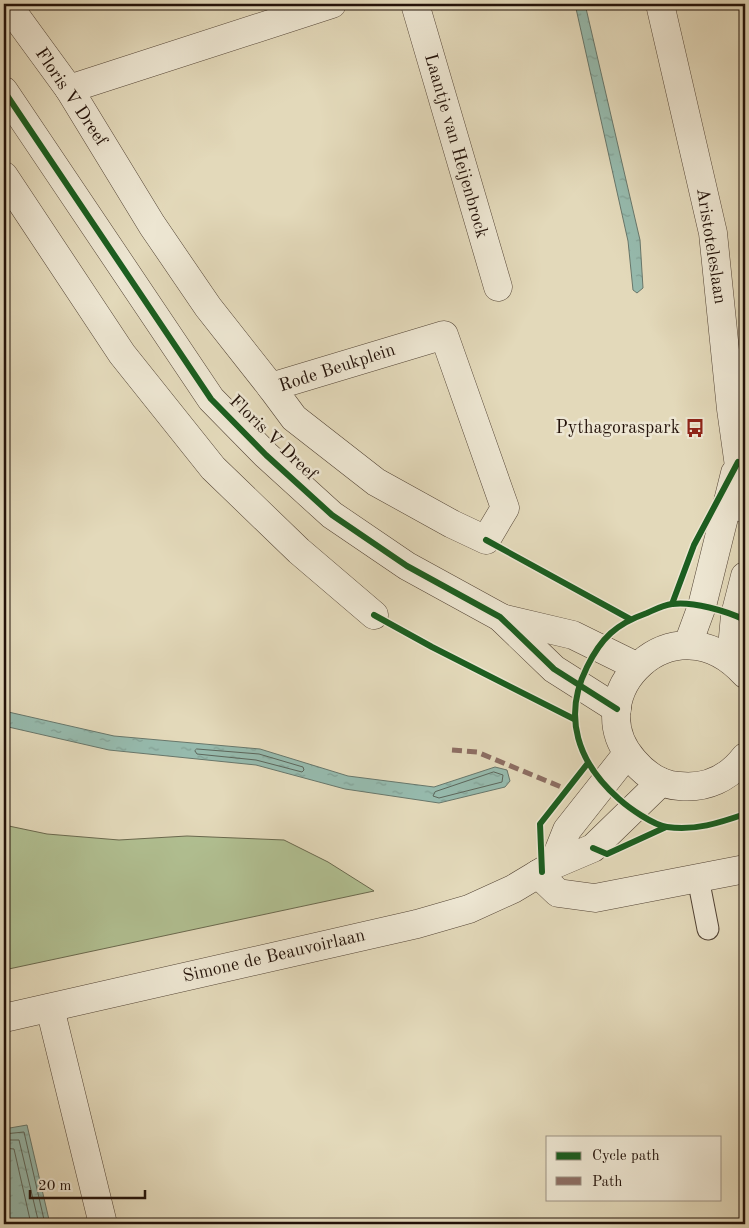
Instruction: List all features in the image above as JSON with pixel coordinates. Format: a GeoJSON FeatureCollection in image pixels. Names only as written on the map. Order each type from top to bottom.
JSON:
{"type":"FeatureCollection","features":[{"type":"Feature","properties":{"kind":"street","name":"Floris V Dreef"},"geometry":{"type":"LineString","coordinates":[[7,4],[69,89],[152,224],[208,307],[271,387]]}},
{"type":"Feature","properties":{"kind":"street"},"geometry":{"type":"LineString","coordinates":[[69,89],[332,4]]}},
{"type":"Feature","properties":{"kind":"street","name":"Laantje van Heijenbrock"},"geometry":{"type":"LineString","coordinates":[[415,4],[498,287]]}},
{"type":"Feature","properties":{"kind":"street","name":"Aristoteleslaan"},"geometry":{"type":"LineString","coordinates":[[660,4],[713,233],[738,407],[738,462],[745,508]]}},
{"type":"Feature","properties":{"kind":"street","name":"Floris V Dreef"},"geometry":{"type":"LineString","coordinates":[[4,91],[211,399],[266,455],[332,515],[407,566],[500,617],[554,669],[617,709]]}},
{"type":"Feature","properties":{"kind":"street"},"geometry":{"type":"LineString","coordinates":[[4,176],[122,354],[213,468],[299,551],[374,615]]}},
{"type":"Feature","properties":{"kind":"street","name":"Rode Beukplein"},"geometry":{"type":"LineString","coordinates":[[444,334],[505,508],[486,540],[452,524],[376,482],[294,418],[271,387],[444,334]]}},
{"type":"Feature","properties":{"kind":"street","name":"Aristoteleslaan"},"geometry":{"type":"LineString","coordinates":[[688,644],[702,606],[738,462]]}},
{"type":"Feature","properties":{"kind":"street"},"geometry":{"type":"LineString","coordinates":[[738,666],[734,614],[745,576]]}},
{"type":"Feature","properties":{"kind":"street","name":"Floris V Dreef"},"geometry":{"type":"LineString","coordinates":[[500,617],[573,634],[636,666]]}},
{"type":"Feature","properties":{"kind":"street"},"geometry":{"type":"LineString","coordinates":[[738,666],[711,648],[688,644],[660,650],[636,666],[623,686],[617,709],[618,732],[628,754],[642,770],[661,782],[687,787],[700,786],[726,776],[742,766]]}},
{"type":"Feature","properties":{"kind":"street"},"geometry":{"type":"LineString","coordinates":[[628,754],[567,830],[545,870],[558,893],[595,898],[745,868]]}},
{"type":"Feature","properties":{"kind":"street","name":"Simone de Beauvoirlaan"},"geometry":{"type":"LineString","coordinates":[[4,1018],[417,924],[469,909],[593,848],[661,782]]}},
{"type":"Feature","properties":{"kind":"street"},"geometry":{"type":"LineString","coordinates":[[50,1008],[103,1224]]}},
{"type":"Feature","properties":{"kind":"lane"},"geometry":{"type":"LineString","coordinates":[[698,878],[708,929]]}},
{"type":"Feature","properties":{"kind":"green space"},"geometry":{"type":"Polygon","coordinates":[[[4,825],[47,834],[119,840],[187,836],[284,840],[328,862],[374,891],[4,970],[4,825]]]}},
{"type":"Feature","properties":{"kind":"water"},"geometry":{"type":"Polygon","coordinates":[[[575,4],[585,4],[640,240],[643,288],[637,293],[633,290],[628,241],[575,4]]]}},
{"type":"Feature","properties":{"kind":"water"},"geometry":{"type":"Polygon","coordinates":[[[4,711],[114,736],[260,749],[348,776],[434,787],[495,767],[507,770],[510,781],[505,787],[439,803],[345,789],[256,765],[109,750],[4,726],[4,711]]]}},
{"type":"Feature","properties":{"kind":"water"},"geometry":{"type":"Polygon","coordinates":[[[27,1125],[50,1224],[4,1224],[4,1129],[27,1125]]]}},
{"type":"Feature","properties":{"kind":"marked path"},"geometry":{"type":"LineString","coordinates":[[452,750],[477,752],[566,789]]}},
{"type":"Feature","properties":{"kind":"cycle path"},"geometry":{"type":"LineString","coordinates":[[4,91],[211,399],[266,455],[332,515],[407,566],[500,617],[554,669],[617,709]]}},
{"type":"Feature","properties":{"kind":"cycle path"},"geometry":{"type":"LineString","coordinates":[[672,604],[694,545],[738,462]]}},
{"type":"Feature","properties":{"kind":"cycle path"},"geometry":{"type":"LineString","coordinates":[[486,540],[630,619]]}},
{"type":"Feature","properties":{"kind":"cycle path"},"geometry":{"type":"LineString","coordinates":[[745,620],[729,613],[680,603],[662,606],[618,627],[604,640],[587,667],[580,686],[575,721],[584,755],[593,770],[619,799],[648,820],[661,826],[687,828],[716,823],[745,814]]}},
{"type":"Feature","properties":{"kind":"cycle path"},"geometry":{"type":"LineString","coordinates":[[374,615],[432,647],[574,719]]}},
{"type":"Feature","properties":{"kind":"cycle path"},"geometry":{"type":"LineString","coordinates":[[542,872],[540,824],[588,763]]}},
{"type":"Feature","properties":{"kind":"cycle path"},"geometry":{"type":"LineString","coordinates":[[593,848],[607,854],[666,827]]}},
{"type":"Feature","properties":{"kind":"place","name":"Pythagoraspark"},"geometry":{"type":"Point","coordinates":[695,428]}}]}
